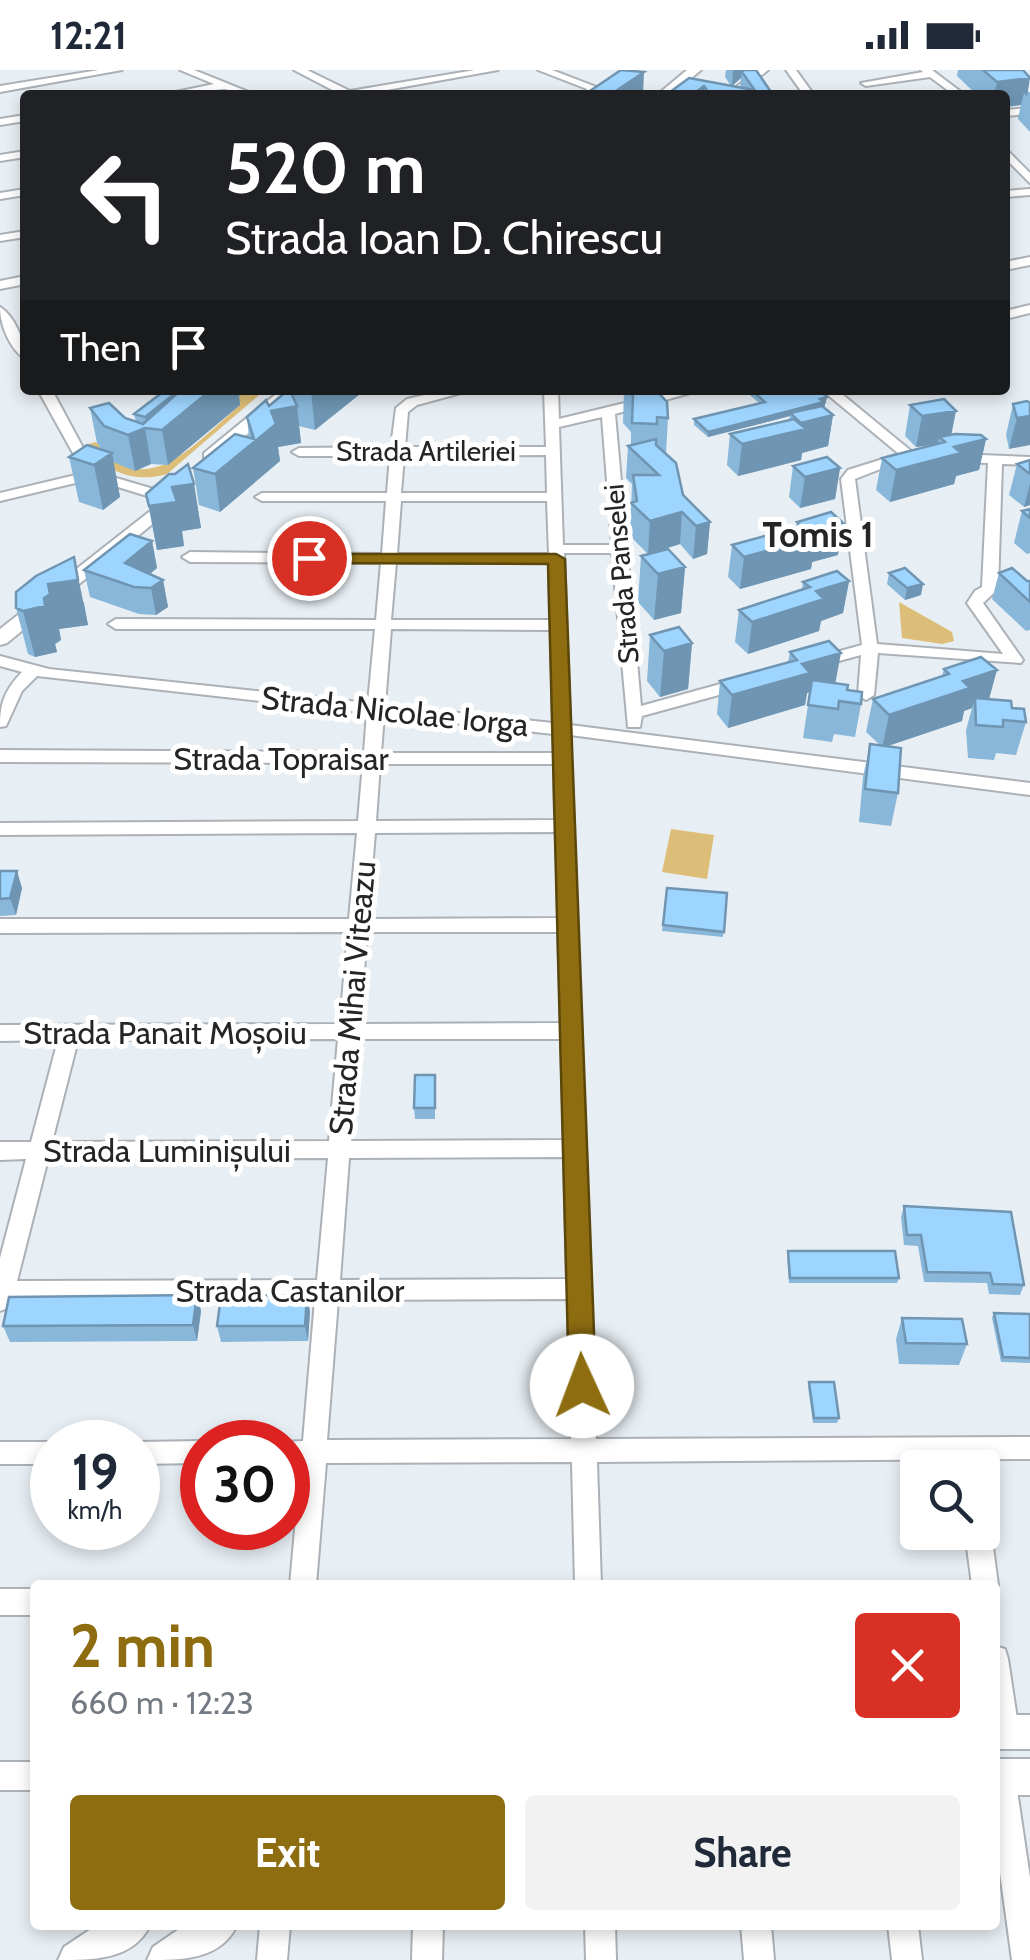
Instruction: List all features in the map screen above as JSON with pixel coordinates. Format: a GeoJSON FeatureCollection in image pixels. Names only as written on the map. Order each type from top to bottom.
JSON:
{"type":"FeatureCollection","features":[{"type":"Feature","properties":{"kind":"main road"},"geometry":{"type":"LineString","coordinates":[[670,90],[696,70]]}},
{"type":"Feature","properties":{"kind":"main road"},"geometry":{"type":"LineString","coordinates":[[684,90],[708,70]]}},
{"type":"Feature","properties":{"kind":"main road"},"geometry":{"type":"LineString","coordinates":[[0,628],[285,395]]}},
{"type":"Feature","properties":{"kind":"main road"},"geometry":{"type":"LineString","coordinates":[[0,638],[298,395]]}},
{"type":"Feature","properties":{"kind":"main road"},"geometry":{"type":"LineString","coordinates":[[77,1960],[124,1930]]}},
{"type":"Feature","properties":{"kind":"main road"},"geometry":{"type":"LineString","coordinates":[[166,1960],[211,1930]]}},
{"type":"Feature","properties":{"kind":"street"},"geometry":{"type":"LineString","coordinates":[[0,89],[84,72],[117,70]]}},
{"type":"Feature","properties":{"kind":"street"},"geometry":{"type":"LineString","coordinates":[[185,70],[238,90]]}},
{"type":"Feature","properties":{"kind":"street"},"geometry":{"type":"LineString","coordinates":[[299,70],[339,90]]}},
{"type":"Feature","properties":{"kind":"street"},"geometry":{"type":"LineString","coordinates":[[371,90],[493,70]]}},
{"type":"Feature","properties":{"kind":"street"},"geometry":{"type":"LineString","coordinates":[[543,70],[587,90]]}},
{"type":"Feature","properties":{"kind":"street"},"geometry":{"type":"LineString","coordinates":[[738,90],[763,70]]}},
{"type":"Feature","properties":{"kind":"street"},"geometry":{"type":"LineString","coordinates":[[879,70],[898,79]]}},
{"type":"Feature","properties":{"kind":"street"},"geometry":{"type":"LineString","coordinates":[[84,72],[94,85]]}},
{"type":"Feature","properties":{"kind":"street"},"geometry":{"type":"LineString","coordinates":[[866,84],[929,72],[953,90]]}},
{"type":"Feature","properties":{"kind":"street"},"geometry":{"type":"LineString","coordinates":[[196,90],[225,85]]}},
{"type":"Feature","properties":{"kind":"street"},"geometry":{"type":"LineString","coordinates":[[1010,157],[1030,180]]}},
{"type":"Feature","properties":{"kind":"street"},"geometry":{"type":"LineString","coordinates":[[0,311],[13,333]]}},
{"type":"Feature","properties":{"kind":"street"},"geometry":{"type":"LineString","coordinates":[[47,395],[92,476]]}},
{"type":"Feature","properties":{"kind":"street","name":"Strada Mihai Viteazu"},"geometry":{"type":"LineString","coordinates":[[303,1580],[401,410],[412,402],[441,395]]}},
{"type":"Feature","properties":{"kind":"street"},"geometry":{"type":"LineString","coordinates":[[551,395],[588,1580]]}},
{"type":"Feature","properties":{"kind":"street"},"geometry":{"type":"LineString","coordinates":[[552,425],[674,395]]}},
{"type":"Feature","properties":{"kind":"street"},"geometry":{"type":"LineString","coordinates":[[835,395],[909,455]]}},
{"type":"Feature","properties":{"kind":"street","name":"Strada Panselei"},"geometry":{"type":"LineString","coordinates":[[608,411],[634,737]]}},
{"type":"Feature","properties":{"kind":"street","name":"Strada Artileriei"},"geometry":{"type":"LineString","coordinates":[[299,452],[553,450]]}},
{"type":"Feature","properties":{"kind":"street"},"geometry":{"type":"LineString","coordinates":[[866,695],[870,648],[848,479],[853,473],[909,455],[926,456]]}},
{"type":"Feature","properties":{"kind":"street"},"geometry":{"type":"LineString","coordinates":[[944,457],[1030,462]]}},
{"type":"Feature","properties":{"kind":"street"},"geometry":{"type":"LineString","coordinates":[[794,669],[870,648],[1014,660],[975,603],[990,588],[995,460]]}},
{"type":"Feature","properties":{"kind":"street"},"geometry":{"type":"LineString","coordinates":[[0,496],[92,476],[162,496]]}},
{"type":"Feature","properties":{"kind":"street"},"geometry":{"type":"LineString","coordinates":[[262,497],[554,497]]}},
{"type":"Feature","properties":{"kind":"street"},"geometry":{"type":"LineString","coordinates":[[190,557],[388,558],[618,549]]}},
{"type":"Feature","properties":{"kind":"street"},"geometry":{"type":"LineString","coordinates":[[116,624],[558,625]]}},
{"type":"Feature","properties":{"kind":"street","name":"Strada Nicolae Iorga"},"geometry":{"type":"LineString","coordinates":[[0,661],[32,672],[634,737],[1030,789]]}},
{"type":"Feature","properties":{"kind":"street"},"geometry":{"type":"LineString","coordinates":[[0,722],[15,689],[32,672]]}},
{"type":"Feature","properties":{"kind":"street"},"geometry":{"type":"LineString","coordinates":[[633,714],[756,679]]}},
{"type":"Feature","properties":{"kind":"street","name":"Strada Topraisar"},"geometry":{"type":"LineString","coordinates":[[0,756],[562,759]]}},
{"type":"Feature","properties":{"kind":"street"},"geometry":{"type":"LineString","coordinates":[[0,829],[565,826]]}},
{"type":"Feature","properties":{"kind":"street"},"geometry":{"type":"LineString","coordinates":[[0,926],[568,925]]}},
{"type":"Feature","properties":{"kind":"street","name":"Strada Panait Moșoiu"},"geometry":{"type":"LineString","coordinates":[[0,1033],[571,1031]]}},
{"type":"Feature","properties":{"kind":"street"},"geometry":{"type":"LineString","coordinates":[[1,1294],[70,1032]]}},
{"type":"Feature","properties":{"kind":"street","name":"Strada Luminișului"},"geometry":{"type":"LineString","coordinates":[[0,1151],[575,1148]]}},
{"type":"Feature","properties":{"kind":"street","name":"Strada Castanilor"},"geometry":{"type":"LineString","coordinates":[[1,1294],[579,1289]]}},
{"type":"Feature","properties":{"kind":"street"},"geometry":{"type":"LineString","coordinates":[[1000,1453],[1030,1448]]}},
{"type":"Feature","properties":{"kind":"street"},"geometry":{"type":"LineString","coordinates":[[310,1452],[584,1451],[900,1457]]}},
{"type":"Feature","properties":{"kind":"street"},"geometry":{"type":"LineString","coordinates":[[0,1453],[30,1453]]}},
{"type":"Feature","properties":{"kind":"street"},"geometry":{"type":"LineString","coordinates":[[980,1550],[984,1580]]}},
{"type":"Feature","properties":{"kind":"street"},"geometry":{"type":"LineString","coordinates":[[0,1602],[30,1602]]}},
{"type":"Feature","properties":{"kind":"street"},"geometry":{"type":"LineString","coordinates":[[1000,1683],[1010,1732]]}},
{"type":"Feature","properties":{"kind":"street"},"geometry":{"type":"LineString","coordinates":[[0,1776],[30,1776]]}},
{"type":"Feature","properties":{"kind":"street"},"geometry":{"type":"LineString","coordinates":[[1009,1777],[1027,1960]]}},
{"type":"Feature","properties":{"kind":"street"},"geometry":{"type":"LineString","coordinates":[[272,1960],[274,1930]]}},
{"type":"Feature","properties":{"kind":"street"},"geometry":{"type":"LineString","coordinates":[[427,1960],[428,1930]]}},
{"type":"Feature","properties":{"kind":"street"},"geometry":{"type":"LineString","coordinates":[[600,1930],[601,1960]]}},
{"type":"Feature","properties":{"kind":"street"},"geometry":{"type":"LineString","coordinates":[[756,1930],[759,1960]]}},
{"type":"Feature","properties":{"kind":"street"},"geometry":{"type":"LineString","coordinates":[[903,1930],[907,1960]]}},
{"type":"Feature","properties":{"kind":"shaded area"},"geometry":{"type":"Polygon","coordinates":[[[240,395],[259,395],[167,474],[143,477],[121,473],[101,462],[84,445],[96,442],[115,460],[133,468],[151,468],[169,462],[205,437],[239,406],[231,402],[240,395]]]}},
{"type":"Feature","properties":{"kind":"shaded area"},"geometry":{"type":"Polygon","coordinates":[[[899,602],[952,632],[954,641],[942,644],[902,638],[899,602]]]}},
{"type":"Feature","properties":{"kind":"shaded area"},"geometry":{"type":"Polygon","coordinates":[[[671,829],[714,835],[707,879],[662,872],[671,829]]]}},
{"type":"Feature","properties":{"kind":"building"},"geometry":{"type":"Polygon","coordinates":[[[621,70],[644,72],[617,90],[591,90],[621,70]]]}},
{"type":"Feature","properties":{"kind":"building"},"geometry":{"type":"Polygon","coordinates":[[[756,70],[770,90],[755,90],[742,72],[756,70]]]}},
{"type":"Feature","properties":{"kind":"building"},"geometry":{"type":"Polygon","coordinates":[[[983,70],[1023,70],[1030,78],[997,82],[983,70]]]}},
{"type":"Feature","properties":{"kind":"building"},"geometry":{"type":"Polygon","coordinates":[[[689,78],[754,90],[707,90],[704,86],[699,90],[673,90],[689,78]]]}},
{"type":"Feature","properties":{"kind":"building"},"geometry":{"type":"Polygon","coordinates":[[[159,395],[173,395],[145,417],[134,414],[159,395]]]}},
{"type":"Feature","properties":{"kind":"building"},"geometry":{"type":"Polygon","coordinates":[[[175,395],[205,395],[162,430],[145,428],[128,435],[104,426],[90,408],[109,403],[125,418],[143,424],[175,395]]]}},
{"type":"Feature","properties":{"kind":"building"},"geometry":{"type":"Polygon","coordinates":[[[282,395],[292,395],[297,406],[271,411],[276,424],[215,474],[193,468],[235,434],[254,439],[247,417],[266,400],[269,406],[282,395]]]}},
{"type":"Feature","properties":{"kind":"building"},"geometry":{"type":"Polygon","coordinates":[[[661,395],[667,402],[668,418],[657,417],[657,424],[632,423],[633,396],[661,395]]]}},
{"type":"Feature","properties":{"kind":"building"},"geometry":{"type":"Polygon","coordinates":[[[757,395],[827,397],[820,399],[824,402],[708,432],[694,419],[765,402],[757,395]]]}},
{"type":"Feature","properties":{"kind":"building"},"geometry":{"type":"Polygon","coordinates":[[[944,399],[956,411],[922,416],[910,405],[944,399]]]}},
{"type":"Feature","properties":{"kind":"building"},"geometry":{"type":"Polygon","coordinates":[[[1027,401],[1030,416],[1017,418],[1013,404],[1027,401]]]}},
{"type":"Feature","properties":{"kind":"building"},"geometry":{"type":"Polygon","coordinates":[[[822,406],[833,415],[801,423],[790,413],[822,406]]]}},
{"type":"Feature","properties":{"kind":"building"},"geometry":{"type":"Polygon","coordinates":[[[794,419],[806,429],[742,444],[730,434],[794,419]]]}},
{"type":"Feature","properties":{"kind":"building"},"geometry":{"type":"Polygon","coordinates":[[[981,435],[986,439],[954,447],[961,453],[896,470],[882,458],[945,442],[939,437],[981,435]]]}},
{"type":"Feature","properties":{"kind":"building"},"geometry":{"type":"Polygon","coordinates":[[[656,439],[656,445],[676,463],[683,495],[710,522],[696,526],[682,512],[650,521],[631,503],[637,501],[633,475],[659,475],[628,446],[656,439]]]}},
{"type":"Feature","properties":{"kind":"building"},"geometry":{"type":"Polygon","coordinates":[[[87,445],[112,453],[94,465],[69,457],[87,445]]]}},
{"type":"Feature","properties":{"kind":"building"},"geometry":{"type":"Polygon","coordinates":[[[827,457],[840,468],[805,477],[793,466],[827,457]]]}},
{"type":"Feature","properties":{"kind":"building"},"geometry":{"type":"Polygon","coordinates":[[[1030,460],[1030,474],[1017,464],[1030,460]]]}},
{"type":"Feature","properties":{"kind":"building"},"geometry":{"type":"Polygon","coordinates":[[[188,464],[194,484],[172,487],[177,502],[149,506],[146,494],[188,464]]]}},
{"type":"Feature","properties":{"kind":"building"},"geometry":{"type":"Polygon","coordinates":[[[831,512],[843,523],[810,532],[816,537],[744,557],[732,545],[801,526],[797,522],[831,512]]]}},
{"type":"Feature","properties":{"kind":"building"},"geometry":{"type":"Polygon","coordinates":[[[130,534],[152,541],[125,563],[163,580],[151,588],[134,587],[84,570],[130,534]]]}},
{"type":"Feature","properties":{"kind":"building"},"geometry":{"type":"Polygon","coordinates":[[[668,549],[685,567],[658,574],[641,556],[668,549]]]}},
{"type":"Feature","properties":{"kind":"building"},"geometry":{"type":"Polygon","coordinates":[[[74,557],[78,580],[48,584],[50,594],[44,598],[45,606],[23,611],[16,608],[16,592],[36,576],[74,557]]]}},
{"type":"Feature","properties":{"kind":"building"},"geometry":{"type":"Polygon","coordinates":[[[905,568],[923,584],[907,588],[889,573],[905,568]]]}},
{"type":"Feature","properties":{"kind":"building"},"geometry":{"type":"Polygon","coordinates":[[[1012,568],[1030,581],[1030,602],[999,573],[1012,568]]]}},
{"type":"Feature","properties":{"kind":"building"},"geometry":{"type":"Polygon","coordinates":[[[837,571],[849,581],[816,591],[824,599],[752,622],[739,610],[810,587],[803,582],[837,571]]]}},
{"type":"Feature","properties":{"kind":"building"},"geometry":{"type":"Polygon","coordinates":[[[679,627],[692,643],[664,651],[650,635],[679,627]]]}},
{"type":"Feature","properties":{"kind":"building"},"geometry":{"type":"Polygon","coordinates":[[[829,641],[841,653],[802,664],[810,673],[732,695],[720,681],[797,660],[790,652],[829,641]]]}},
{"type":"Feature","properties":{"kind":"building"},"geometry":{"type":"Polygon","coordinates":[[[981,657],[997,670],[963,681],[970,688],[889,715],[873,699],[949,674],[944,669],[981,657]]]}},
{"type":"Feature","properties":{"kind":"building"},"geometry":{"type":"Polygon","coordinates":[[[812,680],[848,685],[847,690],[862,692],[861,704],[839,701],[838,709],[808,705],[812,680]]]}},
{"type":"Feature","properties":{"kind":"building"},"geometry":{"type":"Polygon","coordinates":[[[975,698],[1011,701],[1012,708],[1024,709],[1026,722],[1003,720],[1003,727],[976,725],[975,698]]]}},
{"type":"Feature","properties":{"kind":"building"},"geometry":{"type":"Polygon","coordinates":[[[870,744],[901,748],[898,793],[865,789],[870,744]]]}},
{"type":"Feature","properties":{"kind":"building"},"geometry":{"type":"Polygon","coordinates":[[[0,871],[17,871],[10,898],[0,899],[0,871]]]}},
{"type":"Feature","properties":{"kind":"building"},"geometry":{"type":"Polygon","coordinates":[[[667,888],[727,893],[724,932],[663,925],[667,888]]]}},
{"type":"Feature","properties":{"kind":"building"},"geometry":{"type":"Polygon","coordinates":[[[415,1075],[435,1075],[435,1108],[414,1108],[415,1075]]]}},
{"type":"Feature","properties":{"kind":"building"},"geometry":{"type":"Polygon","coordinates":[[[904,1206],[1011,1212],[1024,1285],[993,1284],[990,1273],[927,1272],[921,1235],[907,1235],[904,1206]]]}},
{"type":"Feature","properties":{"kind":"building"},"geometry":{"type":"Polygon","coordinates":[[[788,1251],[895,1251],[899,1278],[790,1278],[788,1251]]]}},
{"type":"Feature","properties":{"kind":"building"},"geometry":{"type":"Polygon","coordinates":[[[197,1295],[193,1325],[3,1326],[9,1297],[197,1295]]]}},
{"type":"Feature","properties":{"kind":"building"},"geometry":{"type":"Polygon","coordinates":[[[307,1295],[305,1326],[217,1326],[221,1296],[307,1295]]]}},
{"type":"Feature","properties":{"kind":"building"},"geometry":{"type":"Polygon","coordinates":[[[994,1313],[1030,1314],[1030,1358],[1003,1357],[994,1313]]]}},
{"type":"Feature","properties":{"kind":"building"},"geometry":{"type":"Polygon","coordinates":[[[902,1318],[962,1319],[967,1344],[906,1343],[902,1318]]]}},
{"type":"Feature","properties":{"kind":"building"},"geometry":{"type":"Polygon","coordinates":[[[809,1382],[834,1382],[839,1418],[814,1418],[809,1382]]]}},
{"type":"Feature","properties":{"kind":"district","name":"Tomis 1"},"geometry":{"type":"Point","coordinates":[818,534]}},
{"type":"Feature","properties":{"kind":"route"},"geometry":{"type":"LineString","coordinates":[[309,558],[556,559],[582,1386]]}}]}
